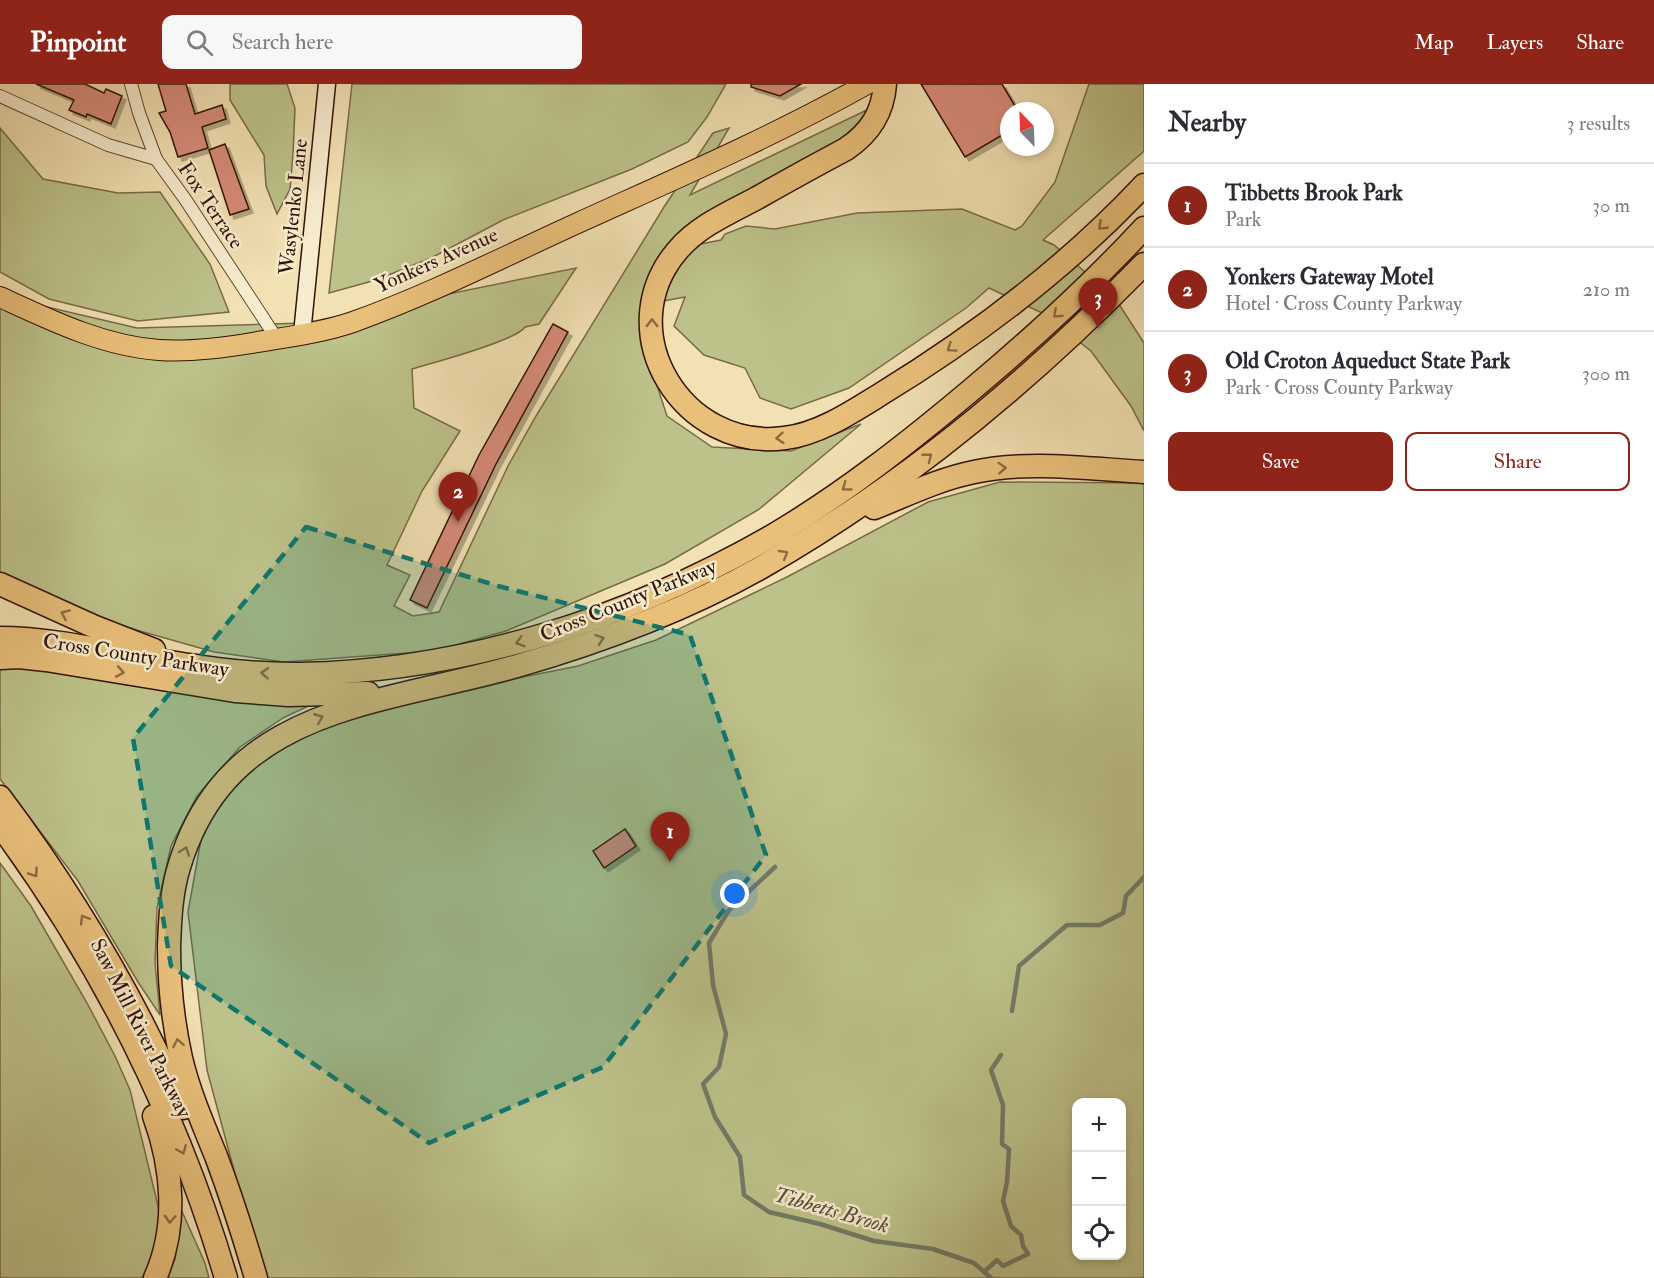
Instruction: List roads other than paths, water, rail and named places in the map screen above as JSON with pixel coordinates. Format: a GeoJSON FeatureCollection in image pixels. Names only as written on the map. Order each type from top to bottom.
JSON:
{"type":"FeatureCollection","features":[{"type":"Feature","properties":{"kind":"highway"},"geometry":{"type":"LineString","coordinates":[[885,84],[882,105],[865,136],[846,149],[700,230],[676,252],[662,275],[652,311],[653,338],[658,362],[668,384],[683,404],[693,413],[720,429],[749,437],[784,438],[818,428],[863,404],[934,360],[1010,305],[1083,243],[1144,185]]}},
{"type":"Feature","properties":{"kind":"highway","name":"Cross County Parkway"},"geometry":{"type":"LineString","coordinates":[[0,638],[56,642],[197,667],[244,672],[298,674],[352,672],[432,662],[540,636],[617,609],[686,580],[739,554],[798,520],[909,440],[1007,360],[1072,301],[1144,228]]}},
{"type":"Feature","properties":{"kind":"highway","name":"Cross County Parkway"},"geometry":{"type":"LineString","coordinates":[[443,684],[522,664],[636,625],[738,579],[829,527],[896,482],[961,431],[1064,342],[1144,264]]}},
{"type":"Feature","properties":{"kind":"highway"},"geometry":{"type":"LineString","coordinates":[[829,527],[942,481],[988,469],[1040,467],[1144,471]]}},
{"type":"Feature","properties":{"kind":"highway"},"geometry":{"type":"LineString","coordinates":[[0,584],[94,627],[197,667]]}},
{"type":"Feature","properties":{"kind":"highway"},"geometry":{"type":"LineString","coordinates":[[0,658],[19,657],[46,660],[216,688],[288,695],[368,693],[443,684]]}},
{"type":"Feature","properties":{"kind":"highway"},"geometry":{"type":"LineString","coordinates":[[256,1278],[230,1196],[191,1092],[177,1037],[170,979],[170,939],[172,900],[180,864],[195,826],[217,791],[244,762],[260,749],[295,728],[334,712],[443,684]]}},
{"type":"Feature","properties":{"kind":"highway","name":"Saw Mill River Parkway"},"geometry":{"type":"LineString","coordinates":[[0,797],[45,858],[74,903],[143,1022],[194,1133],[223,1208],[245,1278]]}},
{"type":"Feature","properties":{"kind":"highway","name":"Saw Mill River Parkway"},"geometry":{"type":"LineString","coordinates":[[0,825],[59,910],[142,1058],[173,1127],[206,1215],[226,1278]]}},
{"type":"Feature","properties":{"kind":"highway"},"geometry":{"type":"LineString","coordinates":[[102,984],[123,1044],[155,1121],[166,1159],[170,1189],[170,1224],[167,1246],[155,1278]]}},
{"type":"Feature","properties":{"kind":"main road","name":"Yonkers Avenue"},"geometry":{"type":"LineString","coordinates":[[0,297],[83,332],[133,347],[185,350],[277,339],[352,322],[407,300],[766,137],[867,84]]}},
{"type":"Feature","properties":{"kind":"street","name":"Fox Terrace"},"geometry":{"type":"LineString","coordinates":[[131,84],[156,159],[277,339]]}},
{"type":"Feature","properties":{"kind":"street","name":"Wasylenko Lane"},"geometry":{"type":"LineString","coordinates":[[302,334],[327,84]]}},
{"type":"Feature","properties":{"kind":"street"},"geometry":{"type":"LineString","coordinates":[[0,96],[108,145],[156,159]]}},
{"type":"Feature","properties":{"kind":"waterway","name":"Tibbetts Brook"},"geometry":{"type":"LineString","coordinates":[[775,867],[729,910],[709,943],[713,985],[726,1034],[719,1067],[703,1084],[715,1117],[740,1157],[744,1195],[769,1212],[820,1224],[874,1241],[933,1249],[974,1263],[991,1278]]}},
{"type":"Feature","properties":{"kind":"waterway"},"geometry":{"type":"LineString","coordinates":[[1012,1011],[1019,966],[1067,925],[1100,925],[1123,913],[1126,896],[1144,877]]}},
{"type":"Feature","properties":{"kind":"waterway"},"geometry":{"type":"LineString","coordinates":[[984,1272],[997,1260],[1003,1266],[1028,1254],[1023,1246],[1021,1235],[1011,1226],[1003,1201],[1009,1149],[1002,1144],[1003,1105],[991,1070],[1001,1055]]}},
{"type":"Feature","properties":{"kind":"place","name":"Old Croton Aqueduct State Park"},"geometry":{"type":"Point","coordinates":[1098,328]}},
{"type":"Feature","properties":{"kind":"place","name":"Yonkers Gateway Motel"},"geometry":{"type":"Point","coordinates":[458,522]}},
{"type":"Feature","properties":{"kind":"place","name":"Tibbetts Brook Park"},"geometry":{"type":"Point","coordinates":[670,862]}}]}
